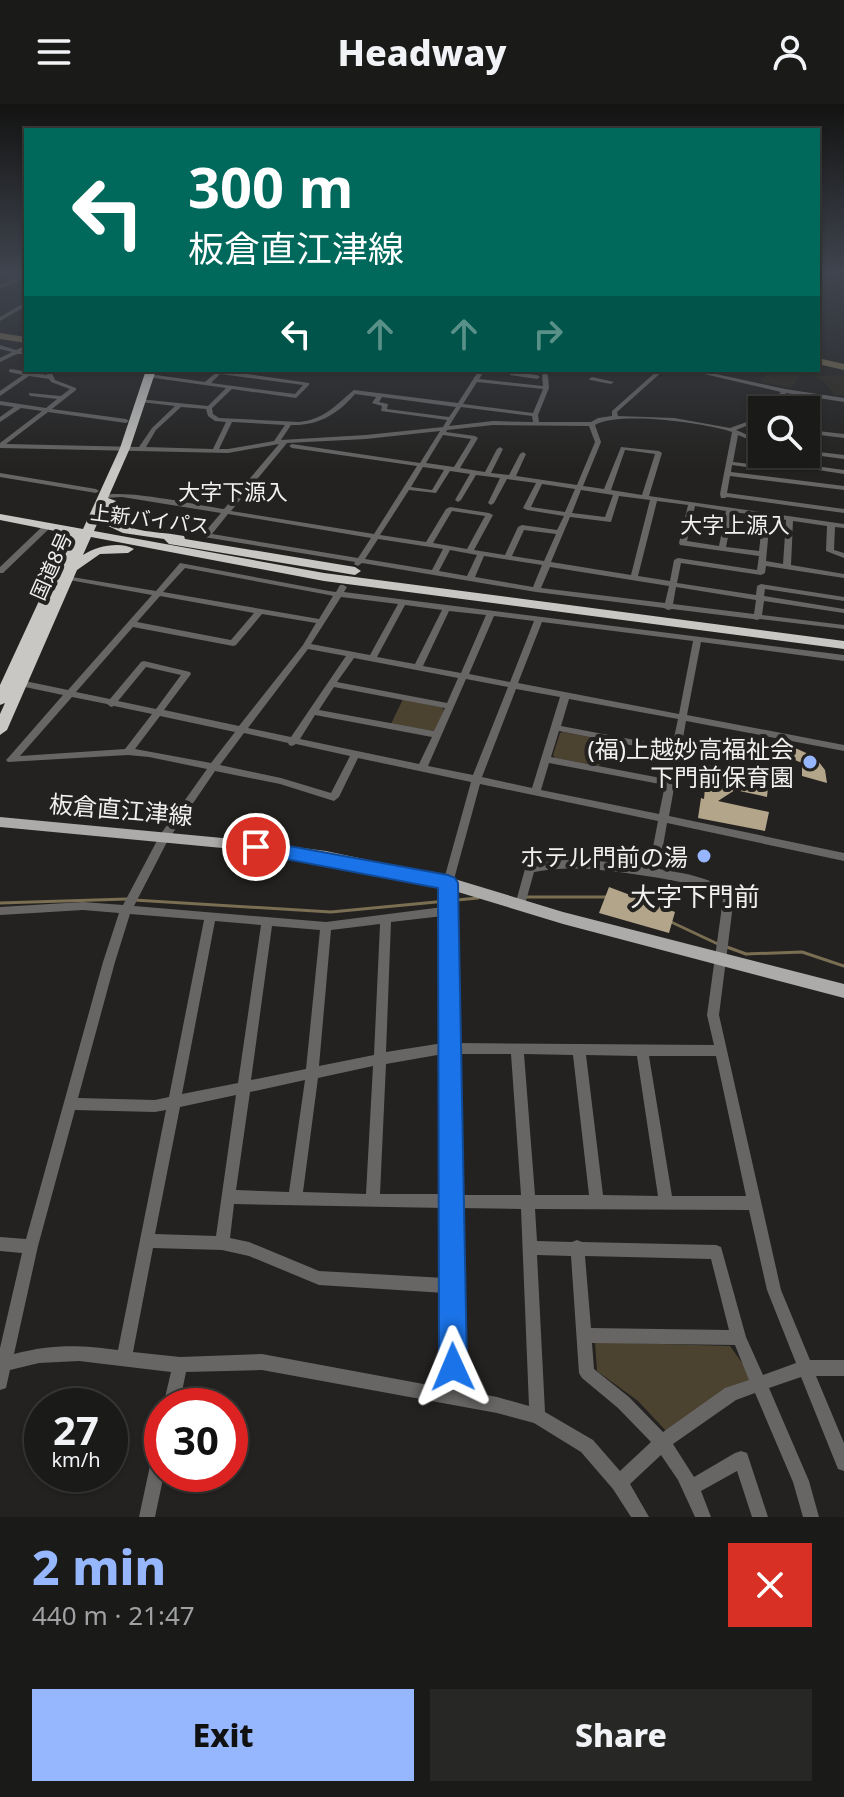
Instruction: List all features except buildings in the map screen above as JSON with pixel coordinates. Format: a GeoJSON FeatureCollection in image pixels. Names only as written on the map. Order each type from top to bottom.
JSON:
{"type":"FeatureCollection","features":[{"type":"Feature","properties":{"kind":"highway","name":"国道8号"},"geometry":{"type":"LineString","coordinates":[[104,494],[141,400],[147,372]]}},
{"type":"Feature","properties":{"kind":"highway","name":"国道8号"},"geometry":{"type":"LineString","coordinates":[[0,700],[118,464],[126,421],[147,372]]}},
{"type":"Feature","properties":{"kind":"highway"},"geometry":{"type":"LineString","coordinates":[[104,494],[105,516],[113,525],[256,552]]}},
{"type":"Feature","properties":{"kind":"highway"},"geometry":{"type":"LineString","coordinates":[[0,517],[84,532]]}},
{"type":"Feature","properties":{"kind":"highway","name":"国道8号"},"geometry":{"type":"LineString","coordinates":[[0,730],[9,681],[71,574],[84,532]]}},
{"type":"Feature","properties":{"kind":"highway","name":"上新バイパス"},"geometry":{"type":"LineString","coordinates":[[84,532],[256,552],[509,597],[844,638]]}},
{"type":"Feature","properties":{"kind":"highway","name":"上新バイパス"},"geometry":{"type":"LineString","coordinates":[[84,532],[324,577],[844,645]]}},
{"type":"Feature","properties":{"kind":"highway"},"geometry":{"type":"LineString","coordinates":[[71,574],[88,555],[114,549],[324,577]]}},
{"type":"Feature","properties":{"kind":"main road","name":"板倉直江津線"},"geometry":{"type":"LineString","coordinates":[[0,822],[279,849],[448,883],[844,991]]}},
{"type":"Feature","properties":{"kind":"street"},"geometry":{"type":"LineString","coordinates":[[0,347],[24,354]]}},
{"type":"Feature","properties":{"kind":"street"},"geometry":{"type":"LineString","coordinates":[[0,360],[24,348]]}},
{"type":"Feature","properties":{"kind":"street"},"geometry":{"type":"LineString","coordinates":[[0,446],[74,389],[49,373],[11,371]]}},
{"type":"Feature","properties":{"kind":"street"},"geometry":{"type":"LineString","coordinates":[[147,372],[206,384],[230,388],[296,396],[307,384],[219,372],[206,384]]}},
{"type":"Feature","properties":{"kind":"street"},"geometry":{"type":"LineString","coordinates":[[358,563],[481,372]]}},
{"type":"Feature","properties":{"kind":"street"},"geometry":{"type":"LineString","coordinates":[[506,384],[513,372],[537,377]]}},
{"type":"Feature","properties":{"kind":"street"},"geometry":{"type":"LineString","coordinates":[[595,372],[591,382],[611,382]]}},
{"type":"Feature","properties":{"kind":"street"},"geometry":{"type":"LineString","coordinates":[[616,418],[616,410],[659,372]]}},
{"type":"Feature","properties":{"kind":"street"},"geometry":{"type":"LineString","coordinates":[[699,372],[844,400]]}},
{"type":"Feature","properties":{"kind":"street"},"geometry":{"type":"LineString","coordinates":[[0,394],[29,373]]}},
{"type":"Feature","properties":{"kind":"street"},"geometry":{"type":"LineString","coordinates":[[535,419],[546,388],[545,375]]}},
{"type":"Feature","properties":{"kind":"street"},"geometry":{"type":"LineString","coordinates":[[476,380],[546,388]]}},
{"type":"Feature","properties":{"kind":"street"},"geometry":{"type":"LineString","coordinates":[[0,386],[9,387]]}},
{"type":"Feature","properties":{"kind":"street"},"geometry":{"type":"LineString","coordinates":[[141,400],[209,408],[230,388]]}},
{"type":"Feature","properties":{"kind":"street"},"geometry":{"type":"LineString","coordinates":[[780,396],[785,391]]}},
{"type":"Feature","properties":{"kind":"street"},"geometry":{"type":"LineString","coordinates":[[209,408],[212,418],[307,425],[342,406],[354,392],[535,419],[592,424],[600,418],[680,420],[733,431],[748,438]]}},
{"type":"Feature","properties":{"kind":"street"},"geometry":{"type":"LineString","coordinates":[[31,394],[62,398]]}},
{"type":"Feature","properties":{"kind":"street"},"geometry":{"type":"LineString","coordinates":[[380,395],[375,403],[386,405],[383,410],[450,419]]}},
{"type":"Feature","properties":{"kind":"street"},"geometry":{"type":"LineString","coordinates":[[0,403],[126,421]]}},
{"type":"Feature","properties":{"kind":"street"},"geometry":{"type":"LineString","coordinates":[[142,448],[154,429],[179,405]]}},
{"type":"Feature","properties":{"kind":"street"},"geometry":{"type":"LineString","coordinates":[[0,420],[19,406]]}},
{"type":"Feature","properties":{"kind":"street"},"geometry":{"type":"LineString","coordinates":[[0,446],[237,450],[276,443],[443,431],[535,419]]}},
{"type":"Feature","properties":{"kind":"street"},"geometry":{"type":"LineString","coordinates":[[215,451],[230,421]]}},
{"type":"Feature","properties":{"kind":"street"},"geometry":{"type":"LineString","coordinates":[[276,443],[289,423]]}},
{"type":"Feature","properties":{"kind":"street"},"geometry":{"type":"LineString","coordinates":[[733,431],[748,423]]}},
{"type":"Feature","properties":{"kind":"street"},"geometry":{"type":"LineString","coordinates":[[536,590],[598,442],[592,424]]}},
{"type":"Feature","properties":{"kind":"street"},"geometry":{"type":"LineString","coordinates":[[407,488],[434,492],[475,438],[443,431]]}},
{"type":"Feature","properties":{"kind":"street"},"geometry":{"type":"LineString","coordinates":[[722,548],[723,494],[733,431]]}},
{"type":"Feature","properties":{"kind":"street"},"geometry":{"type":"LineString","coordinates":[[820,433],[844,436]]}},
{"type":"Feature","properties":{"kind":"street"},"geometry":{"type":"LineString","coordinates":[[733,442],[748,443]]}},
{"type":"Feature","properties":{"kind":"street"},"geometry":{"type":"LineString","coordinates":[[285,443],[844,526]]}},
{"type":"Feature","properties":{"kind":"street"},"geometry":{"type":"LineString","coordinates":[[285,443],[207,535],[358,563],[536,590],[844,627]]}},
{"type":"Feature","properties":{"kind":"street"},"geometry":{"type":"LineString","coordinates":[[607,491],[623,448],[659,453],[634,578]]}},
{"type":"Feature","properties":{"kind":"street"},"geometry":{"type":"LineString","coordinates":[[487,474],[500,449]]}},
{"type":"Feature","properties":{"kind":"street"},"geometry":{"type":"LineString","coordinates":[[491,503],[523,454]]}},
{"type":"Feature","properties":{"kind":"street"},"geometry":{"type":"LineString","coordinates":[[820,455],[844,457]]}},
{"type":"Feature","properties":{"kind":"street"},"geometry":{"type":"LineString","coordinates":[[729,463],[748,466]]}},
{"type":"Feature","properties":{"kind":"street"},"geometry":{"type":"LineString","coordinates":[[766,480],[767,468]]}},
{"type":"Feature","properties":{"kind":"street"},"geometry":{"type":"LineString","coordinates":[[799,482],[801,468]]}},
{"type":"Feature","properties":{"kind":"street"},"geometry":{"type":"LineString","coordinates":[[815,468],[844,472]]}},
{"type":"Feature","properties":{"kind":"street"},"geometry":{"type":"LineString","coordinates":[[458,500],[474,472]]}},
{"type":"Feature","properties":{"kind":"street"},"geometry":{"type":"LineString","coordinates":[[727,474],[844,488]]}},
{"type":"Feature","properties":{"kind":"street"},"geometry":{"type":"LineString","coordinates":[[0,475],[844,611]]}},
{"type":"Feature","properties":{"kind":"street"},"geometry":{"type":"LineString","coordinates":[[540,482],[527,508],[608,520],[617,492]]}},
{"type":"Feature","properties":{"kind":"street"},"geometry":{"type":"LineString","coordinates":[[723,494],[844,511]]}},
{"type":"Feature","properties":{"kind":"street"},"geometry":{"type":"LineString","coordinates":[[692,503],[683,543],[722,548],[787,567],[844,576]]}},
{"type":"Feature","properties":{"kind":"street"},"geometry":{"type":"LineString","coordinates":[[429,544],[450,509],[489,515],[470,551]]}},
{"type":"Feature","properties":{"kind":"street"},"geometry":{"type":"LineString","coordinates":[[668,608],[678,560],[761,573],[767,514]]}},
{"type":"Feature","properties":{"kind":"street"},"geometry":{"type":"LineString","coordinates":[[787,567],[790,518]]}},
{"type":"Feature","properties":{"kind":"street"},"geometry":{"type":"LineString","coordinates":[[831,524],[830,551],[844,556]]}},
{"type":"Feature","properties":{"kind":"street"},"geometry":{"type":"LineString","coordinates":[[2,567],[49,525]]}},
{"type":"Feature","properties":{"kind":"street"},"geometry":{"type":"LineString","coordinates":[[508,557],[522,527],[560,533]]}},
{"type":"Feature","properties":{"kind":"street"},"geometry":{"type":"LineString","coordinates":[[434,573],[448,547]]}},
{"type":"Feature","properties":{"kind":"street"},"geometry":{"type":"LineString","coordinates":[[470,579],[482,553]]}},
{"type":"Feature","properties":{"kind":"street"},"geometry":{"type":"LineString","coordinates":[[355,755],[334,797],[281,781],[128,752],[11,760],[183,565],[403,602],[844,658]]}},
{"type":"Feature","properties":{"kind":"street"},"geometry":{"type":"LineString","coordinates":[[71,574],[322,622]]}},
{"type":"Feature","properties":{"kind":"street"},"geometry":{"type":"LineString","coordinates":[[757,618],[761,586],[844,599]]}},
{"type":"Feature","properties":{"kind":"street"},"geometry":{"type":"LineString","coordinates":[[0,1382],[31,1246],[126,910],[164,838],[213,767],[306,646],[341,590]]}},
{"type":"Feature","properties":{"kind":"street"},"geometry":{"type":"LineString","coordinates":[[372,659],[403,602]]}},
{"type":"Feature","properties":{"kind":"street"},"geometry":{"type":"LineString","coordinates":[[418,667],[447,607]]}},
{"type":"Feature","properties":{"kind":"street"},"geometry":{"type":"LineString","coordinates":[[132,624],[233,643],[259,612]]}},
{"type":"Feature","properties":{"kind":"street"},"geometry":{"type":"LineString","coordinates":[[422,769],[491,614]]}},
{"type":"Feature","properties":{"kind":"street"},"geometry":{"type":"LineString","coordinates":[[453,1395],[448,883],[476,780],[539,620]]}},
{"type":"Feature","properties":{"kind":"street"},"geometry":{"type":"LineString","coordinates":[[653,873],[697,641]]}},
{"type":"Feature","properties":{"kind":"street"},"geometry":{"type":"LineString","coordinates":[[306,646],[844,748]]}},
{"type":"Feature","properties":{"kind":"street"},"geometry":{"type":"LineString","coordinates":[[292,743],[351,655]]}},
{"type":"Feature","properties":{"kind":"street"},"geometry":{"type":"LineString","coordinates":[[111,704],[144,664],[187,674],[128,752]]}},
{"type":"Feature","properties":{"kind":"street"},"geometry":{"type":"LineString","coordinates":[[9,681],[844,857]]}},
{"type":"Feature","properties":{"kind":"street"},"geometry":{"type":"LineString","coordinates":[[333,684],[450,706]]}},
{"type":"Feature","properties":{"kind":"street"},"geometry":{"type":"LineString","coordinates":[[536,791],[565,696]]}},
{"type":"Feature","properties":{"kind":"street"},"geometry":{"type":"LineString","coordinates":[[313,712],[438,735]]}},
{"type":"Feature","properties":{"kind":"street"},"geometry":{"type":"LineString","coordinates":[[557,728],[676,751]]}},
{"type":"Feature","properties":{"kind":"street"},"geometry":{"type":"LineString","coordinates":[[546,759],[670,783]]}},
{"type":"Feature","properties":{"kind":"street"},"geometry":{"type":"LineString","coordinates":[[520,905],[530,869],[538,865],[591,864],[653,873],[726,892],[729,897],[718,959],[713,1015],[774,1290],[804,1368],[836,1427],[844,1463]]}},
{"type":"Feature","properties":{"kind":"street"},"geometry":{"type":"LineString","coordinates":[[0,911],[83,906],[210,919],[326,926],[447,911]]}},
{"type":"Feature","properties":{"kind":"street"},"geometry":{"type":"LineString","coordinates":[[373,1201],[386,918]]}},
{"type":"Feature","properties":{"kind":"street"},"geometry":{"type":"LineString","coordinates":[[124,1358],[210,919]]}},
{"type":"Feature","properties":{"kind":"street"},"geometry":{"type":"LineString","coordinates":[[222,1243],[267,923]]}},
{"type":"Feature","properties":{"kind":"street"},"geometry":{"type":"LineString","coordinates":[[295,1199],[312,1074],[326,926]]}},
{"type":"Feature","properties":{"kind":"street"},"geometry":{"type":"LineString","coordinates":[[70,1104],[140,1107],[449,1048],[722,1051]]}},
{"type":"Feature","properties":{"kind":"street"},"geometry":{"type":"LineString","coordinates":[[517,1049],[528,1200],[537,1416]]}},
{"type":"Feature","properties":{"kind":"street"},"geometry":{"type":"LineString","coordinates":[[579,1050],[597,1201]]}},
{"type":"Feature","properties":{"kind":"street"},"geometry":{"type":"LineString","coordinates":[[642,1050],[666,1202]]}},
{"type":"Feature","properties":{"kind":"street"},"geometry":{"type":"LineString","coordinates":[[228,1197],[753,1203]]}},
{"type":"Feature","properties":{"kind":"street"},"geometry":{"type":"LineString","coordinates":[[148,1241],[222,1243],[249,1249],[319,1278],[451,1286]]}},
{"type":"Feature","properties":{"kind":"street"},"geometry":{"type":"LineString","coordinates":[[0,1244],[31,1246]]}},
{"type":"Feature","properties":{"kind":"street"},"geometry":{"type":"LineString","coordinates":[[577,1247],[587,1373],[635,1412],[663,1442],[691,1488],[703,1517]]}},
{"type":"Feature","properties":{"kind":"street"},"geometry":{"type":"LineString","coordinates":[[530,1248],[716,1252],[739,1338],[801,1481],[811,1517]]}},
{"type":"Feature","properties":{"kind":"street"},"geometry":{"type":"LineString","coordinates":[[585,1335],[739,1338]]}},
{"type":"Feature","properties":{"kind":"street"},"geometry":{"type":"LineString","coordinates":[[2,1364],[39,1355],[66,1353],[180,1365],[262,1362],[453,1395],[537,1416],[587,1446],[619,1483],[641,1517]]}},
{"type":"Feature","properties":{"kind":"street"},"geometry":{"type":"LineString","coordinates":[[175,1388],[180,1365]]}},
{"type":"Feature","properties":{"kind":"street"},"geometry":{"type":"LineString","coordinates":[[619,1483],[663,1442],[731,1394],[804,1368],[844,1368]]}},
{"type":"Feature","properties":{"kind":"street"},"geometry":{"type":"LineString","coordinates":[[691,1488],[741,1459],[760,1517]]}},
{"type":"Feature","properties":{"kind":"street"},"geometry":{"type":"LineString","coordinates":[[147,1517],[152,1492]]}},
{"type":"Feature","properties":{"kind":"shaded area"},"geometry":{"type":"Polygon","coordinates":[[[768,372],[840,375],[844,377],[844,395],[836,396],[824,382],[811,375],[802,374],[791,388],[760,381],[768,372]]]}},
{"type":"Feature","properties":{"kind":"shaded area"},"geometry":{"type":"Polygon","coordinates":[[[403,699],[442,707],[444,710],[435,731],[391,724],[403,699]]]}},
{"type":"Feature","properties":{"kind":"shaded area"},"geometry":{"type":"Polygon","coordinates":[[[563,732],[606,740],[599,766],[555,758],[553,755],[563,732]]]}},
{"type":"Feature","properties":{"kind":"shaded area"},"geometry":{"type":"Polygon","coordinates":[[[595,1342],[730,1346],[750,1374],[749,1382],[667,1432],[638,1401],[597,1371],[595,1342]]]}},
{"type":"Feature","properties":{"kind":"waterway"},"geometry":{"type":"LineString","coordinates":[[13,338],[24,340]]}},
{"type":"Feature","properties":{"kind":"waterway"},"geometry":{"type":"LineString","coordinates":[[820,361],[844,367]]}},
{"type":"Feature","properties":{"kind":"waterway"},"geometry":{"type":"LineString","coordinates":[[525,897],[606,897]]}},
{"type":"Feature","properties":{"kind":"waterway"},"geometry":{"type":"LineString","coordinates":[[134,900],[331,912],[478,898]]}},
{"type":"Feature","properties":{"kind":"waterway"},"geometry":{"type":"LineString","coordinates":[[0,903],[127,899]]}},
{"type":"Feature","properties":{"kind":"waterway"},"geometry":{"type":"LineString","coordinates":[[669,921],[720,945]]}},
{"type":"Feature","properties":{"kind":"waterway"},"geometry":{"type":"LineString","coordinates":[[727,947],[746,954],[802,952],[844,966]]}},
{"type":"Feature","properties":{"kind":"place","name":"(福)上越妙高福祉会 下門前保育園"},"geometry":{"type":"Point","coordinates":[810,762]}},
{"type":"Feature","properties":{"kind":"place","name":"ホテル門前の湯"},"geometry":{"type":"Point","coordinates":[704,856]}},
{"type":"Feature","properties":{"kind":"district","name":"大字下源入"},"geometry":{"type":"Point","coordinates":[233,491]}},
{"type":"Feature","properties":{"kind":"district","name":"大字上源入"},"geometry":{"type":"Point","coordinates":[735,524]}},
{"type":"Feature","properties":{"kind":"district","name":"大字下門前"},"geometry":{"type":"Point","coordinates":[695,896]}},
{"type":"Feature","properties":{"kind":"route"},"geometry":{"type":"LineString","coordinates":[[256,847],[326,857],[448,883],[453,1367]]}}]}
